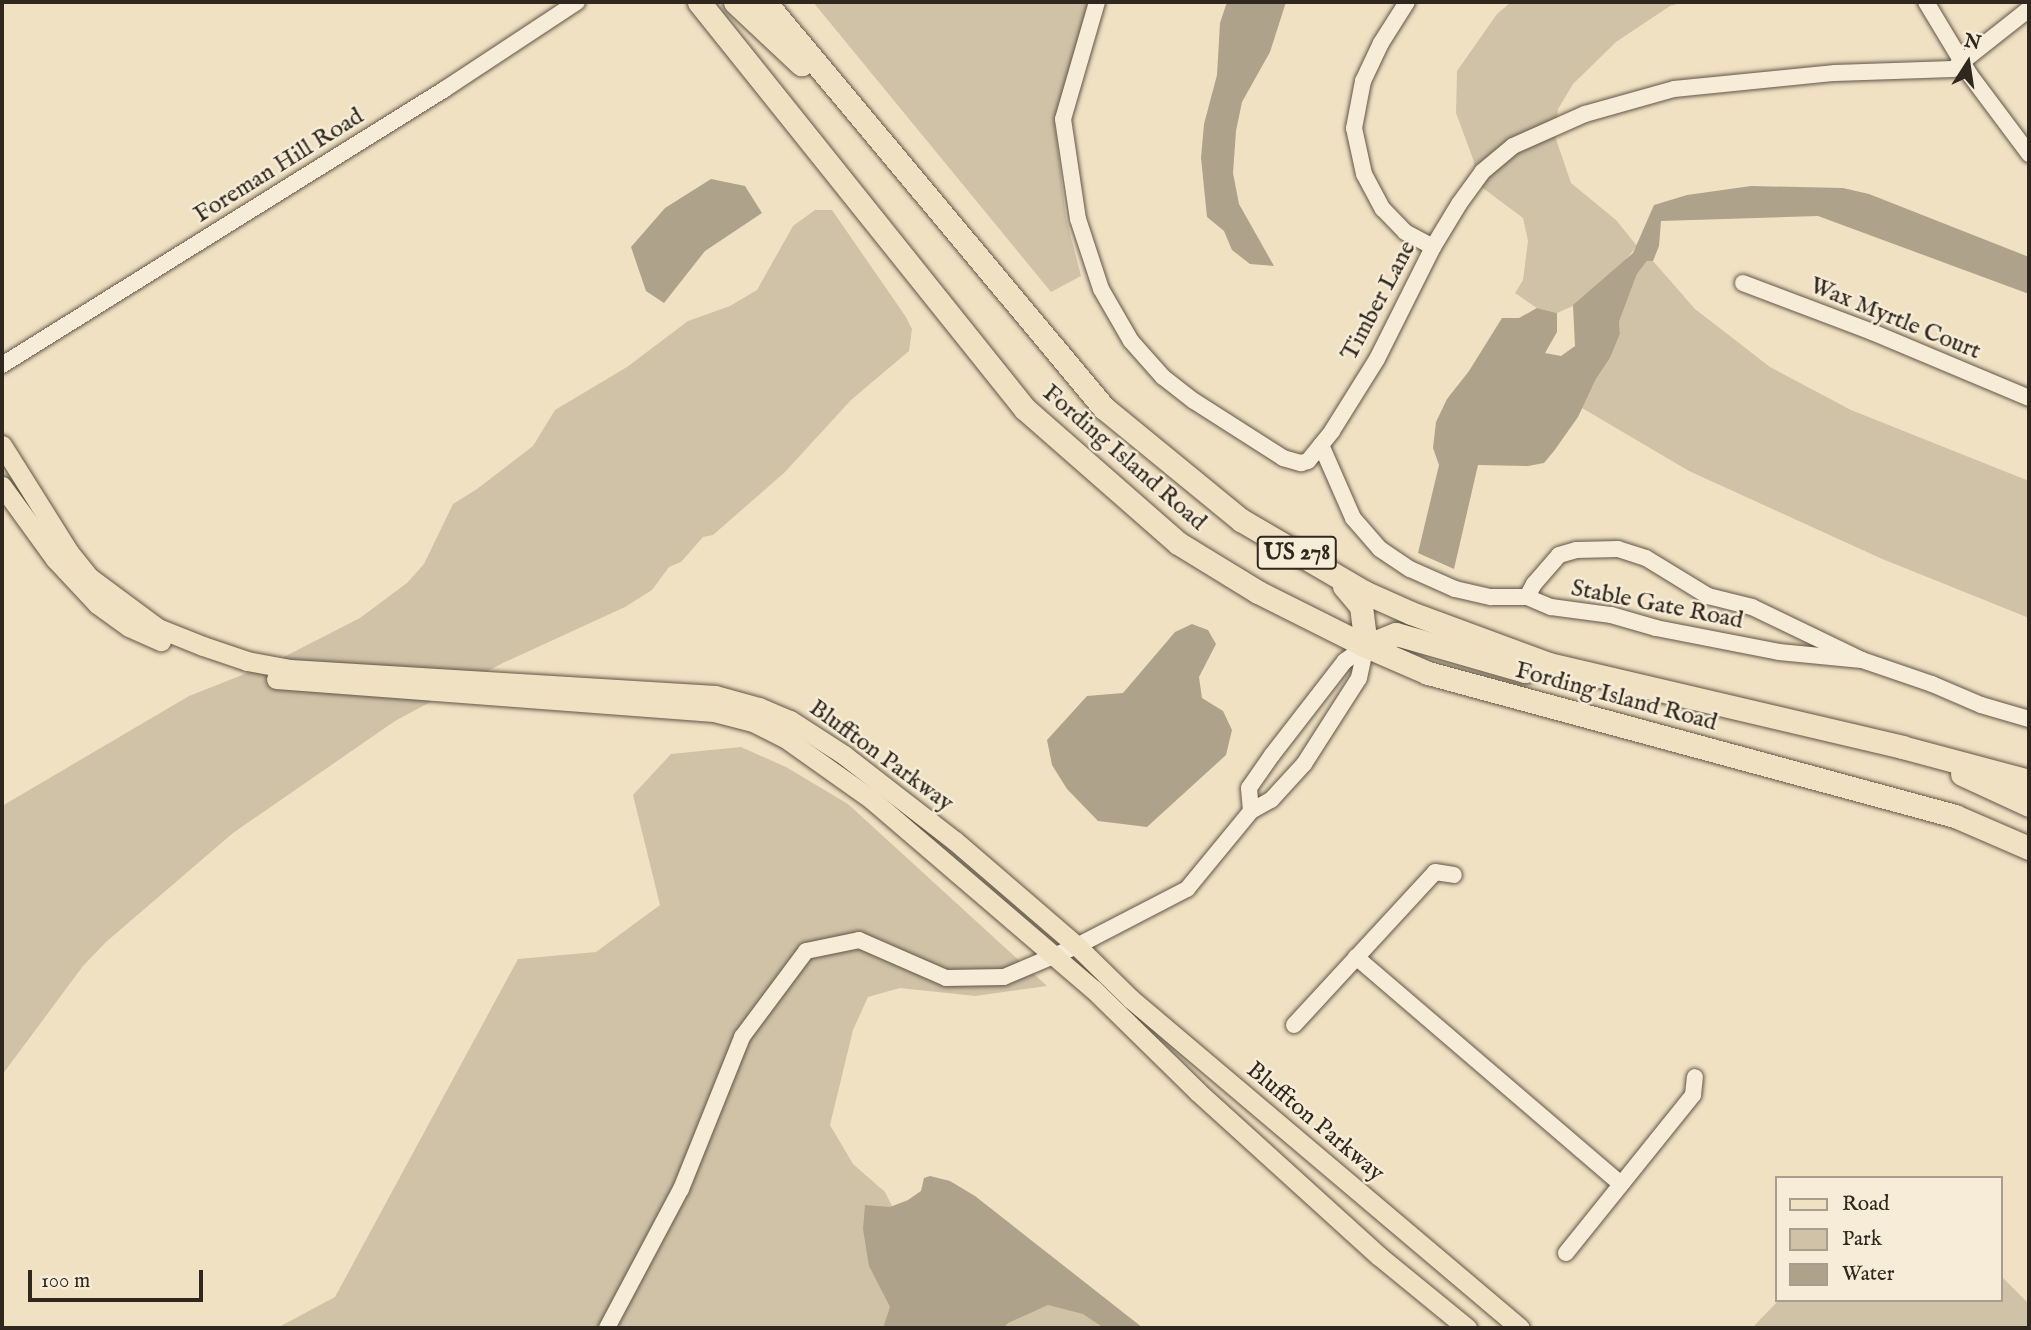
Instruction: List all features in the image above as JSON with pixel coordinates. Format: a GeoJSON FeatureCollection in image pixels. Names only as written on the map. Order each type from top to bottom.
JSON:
{"type":"FeatureCollection","features":[{"type":"Feature","properties":{"kind":"highway","name":"Fording Island Road"},"geometry":{"type":"LineString","coordinates":[[699,2],[1025,409],[1178,543],[1258,592],[1366,646],[1429,673],[1955,816],[2029,848]]}},
{"type":"Feature","properties":{"kind":"highway"},"geometry":{"type":"LineString","coordinates":[[735,2],[877,135]]}},
{"type":"Feature","properties":{"kind":"highway","name":"Fording Island Road"},"geometry":{"type":"LineString","coordinates":[[765,2],[1104,408],[1241,520],[1332,573],[1411,613],[1549,664],[1902,747],[2029,781]]}},
{"type":"Feature","properties":{"kind":"highway"},"geometry":{"type":"LineString","coordinates":[[1332,573],[1361,606],[1366,646],[1396,634],[1525,671],[1549,664]]}},
{"type":"Feature","properties":{"kind":"highway"},"geometry":{"type":"LineString","coordinates":[[1902,747],[2029,805]]}},
{"type":"Feature","properties":{"kind":"main road","name":"Bluffton Parkway"},"geometry":{"type":"LineString","coordinates":[[2,445],[69,552],[89,577],[158,628],[247,661],[290,669],[715,695],[759,707],[790,720],[844,755],[954,841],[1077,946],[1131,999],[1520,1328]]}},
{"type":"Feature","properties":{"kind":"main road","name":"Bluffton Parkway"},"geometry":{"type":"LineString","coordinates":[[2,486],[55,559],[97,604],[129,627],[228,666],[302,683],[714,712],[753,722],[796,745],[870,799],[1055,956],[1198,1091],[1379,1255],[1467,1328]]}},
{"type":"Feature","properties":{"kind":"street","name":"Foreman Hill Road"},"geometry":{"type":"LineString","coordinates":[[2,365],[445,89],[577,2]]}},
{"type":"Feature","properties":{"kind":"street","name":"Timber Lane"},"geometry":{"type":"LineString","coordinates":[[1097,2],[1063,120],[1078,219],[1088,257],[1109,306],[1140,352],[1163,377],[1194,401],[1289,461],[1308,461],[1321,445],[1377,359],[1433,247],[1459,204],[1497,158],[1522,140],[1585,114],[1646,95],[1702,85],[1835,73],[1953,69],[2029,9]]}},
{"type":"Feature","properties":{"kind":"street"},"geometry":{"type":"LineString","coordinates":[[1407,2],[1381,43],[1363,81],[1355,110],[1355,137],[1364,174],[1383,209],[1405,232],[1433,247]]}},
{"type":"Feature","properties":{"kind":"street"},"geometry":{"type":"LineString","coordinates":[[1926,2],[1962,61],[2029,154]]}},
{"type":"Feature","properties":{"kind":"street","name":"Wax Myrtle Court"},"geometry":{"type":"LineString","coordinates":[[1743,283],[1897,342],[2029,398]]}},
{"type":"Feature","properties":{"kind":"street","name":"Stable Gate Road"},"geometry":{"type":"LineString","coordinates":[[1321,445],[1353,518],[1380,549],[1410,569],[1455,589],[1491,597],[1527,597],[1561,610],[1611,615],[1656,628],[1779,652],[1825,659],[1862,660]]}},
{"type":"Feature","properties":{"kind":"street","name":"Stable Gate Road"},"geometry":{"type":"LineString","coordinates":[[1527,597],[1534,584],[1559,555],[1576,550],[1618,549],[1646,558],[1708,596],[1752,607],[1862,660],[1932,684],[1981,705],[2029,719]]}},
{"type":"Feature","properties":{"kind":"street"},"geometry":{"type":"LineString","coordinates":[[1779,652],[1783,621]]}},
{"type":"Feature","properties":{"kind":"street"},"geometry":{"type":"LineString","coordinates":[[1251,811],[1250,788],[1345,662],[1366,646]]}},
{"type":"Feature","properties":{"kind":"street"},"geometry":{"type":"LineString","coordinates":[[607,1328],[681,1189],[742,1037],[806,951],[859,940],[946,978],[1004,977],[1077,946],[1186,889],[1251,811],[1271,800],[1304,764],[1359,678],[1366,646]]}},
{"type":"Feature","properties":{"kind":"street"},"geometry":{"type":"LineString","coordinates":[[1310,706],[1330,723]]}},
{"type":"Feature","properties":{"kind":"street"},"geometry":{"type":"LineString","coordinates":[[1294,1025],[1435,872],[1454,875]]}},
{"type":"Feature","properties":{"kind":"street"},"geometry":{"type":"LineString","coordinates":[[1356,957],[1621,1184]]}},
{"type":"Feature","properties":{"kind":"street"},"geometry":{"type":"LineString","coordinates":[[1566,1253],[1693,1095],[1695,1077]]}},
{"type":"Feature","properties":{"kind":"green space"},"geometry":{"type":"Polygon","coordinates":[[[813,2],[1091,2],[1055,125],[1066,218],[1081,276],[1051,292],[813,2]]]}},
{"type":"Feature","properties":{"kind":"green space"},"geometry":{"type":"Polygon","coordinates":[[[1511,2],[1684,2],[1670,6],[1616,42],[1573,84],[1558,109],[1555,136],[1571,183],[1616,220],[1637,246],[1623,263],[1573,306],[1557,313],[1537,308],[1515,293],[1523,280],[1528,241],[1523,218],[1479,185],[1473,159],[1456,113],[1457,71],[1497,14],[1511,2]]]}},
{"type":"Feature","properties":{"kind":"green space"},"geometry":{"type":"Polygon","coordinates":[[[815,210],[832,210],[906,317],[912,329],[909,351],[851,400],[785,472],[713,535],[703,537],[681,562],[669,567],[652,590],[625,607],[503,663],[395,721],[233,833],[106,942],[83,966],[2,1075],[2,806],[189,696],[270,664],[360,618],[407,583],[424,564],[453,504],[533,446],[555,410],[627,367],[688,321],[730,306],[757,290],[793,226],[815,210]]]}},
{"type":"Feature","properties":{"kind":"green space"},"geometry":{"type":"Polygon","coordinates":[[[1647,261],[1653,261],[1695,309],[1770,367],[1851,410],[2029,481],[2029,618],[1880,558],[1689,471],[1582,408],[1610,358],[1620,334],[1619,322],[1637,274],[1647,261]]]}},
{"type":"Feature","properties":{"kind":"green space"},"geometry":{"type":"Polygon","coordinates":[[[741,747],[786,767],[848,804],[1047,986],[975,996],[900,988],[868,997],[853,1030],[830,1125],[853,1164],[885,1192],[911,1244],[907,1328],[277,1328],[335,1297],[518,959],[596,952],[660,905],[633,795],[671,754],[741,747]]]}},
{"type":"Feature","properties":{"kind":"green space"},"geometry":{"type":"Polygon","coordinates":[[[2003,1278],[2029,1304],[2029,1328],[1752,1328],[1777,1302],[2003,1302],[2003,1278]]]}},
{"type":"Feature","properties":{"kind":"green space"},"geometry":{"type":"Polygon","coordinates":[[[1045,1279],[1107,1328],[986,1328],[1045,1279]]]}},
{"type":"Feature","properties":{"kind":"water"},"geometry":{"type":"Polygon","coordinates":[[[1227,2],[1286,2],[1270,52],[1242,102],[1236,131],[1233,173],[1239,204],[1274,266],[1250,264],[1232,250],[1224,231],[1207,217],[1201,158],[1204,124],[1217,75],[1220,23],[1227,2]]]}},
{"type":"Feature","properties":{"kind":"water"},"geometry":{"type":"Polygon","coordinates":[[[711,179],[745,186],[762,213],[705,251],[664,303],[646,291],[631,247],[665,208],[711,179]]]}},
{"type":"Feature","properties":{"kind":"water"},"geometry":{"type":"Polygon","coordinates":[[[1751,186],[1843,188],[1869,194],[2029,257],[2029,294],[1818,216],[1661,221],[1659,246],[1653,261],[1647,261],[1637,274],[1619,322],[1620,334],[1610,358],[1596,379],[1578,417],[1554,451],[1544,463],[1528,466],[1478,465],[1454,569],[1418,553],[1439,465],[1433,448],[1436,422],[1447,399],[1469,371],[1502,318],[1519,318],[1537,308],[1557,313],[1557,332],[1545,353],[1561,356],[1575,346],[1573,305],[1633,253],[1654,205],[1687,195],[1751,186]]]}},
{"type":"Feature","properties":{"kind":"water"},"geometry":{"type":"Polygon","coordinates":[[[1192,624],[1208,630],[1216,644],[1199,677],[1202,698],[1223,711],[1232,730],[1226,755],[1147,827],[1098,821],[1067,789],[1052,765],[1047,740],[1087,696],[1123,693],[1175,632],[1192,624]]]}},
{"type":"Feature","properties":{"kind":"water"},"geometry":{"type":"Polygon","coordinates":[[[930,1176],[950,1181],[975,1196],[1143,1328],[1104,1328],[1083,1314],[1048,1305],[1008,1323],[1004,1328],[883,1328],[890,1307],[869,1266],[863,1229],[865,1205],[890,1207],[908,1200],[921,1191],[924,1178],[930,1176]]]}}]}
